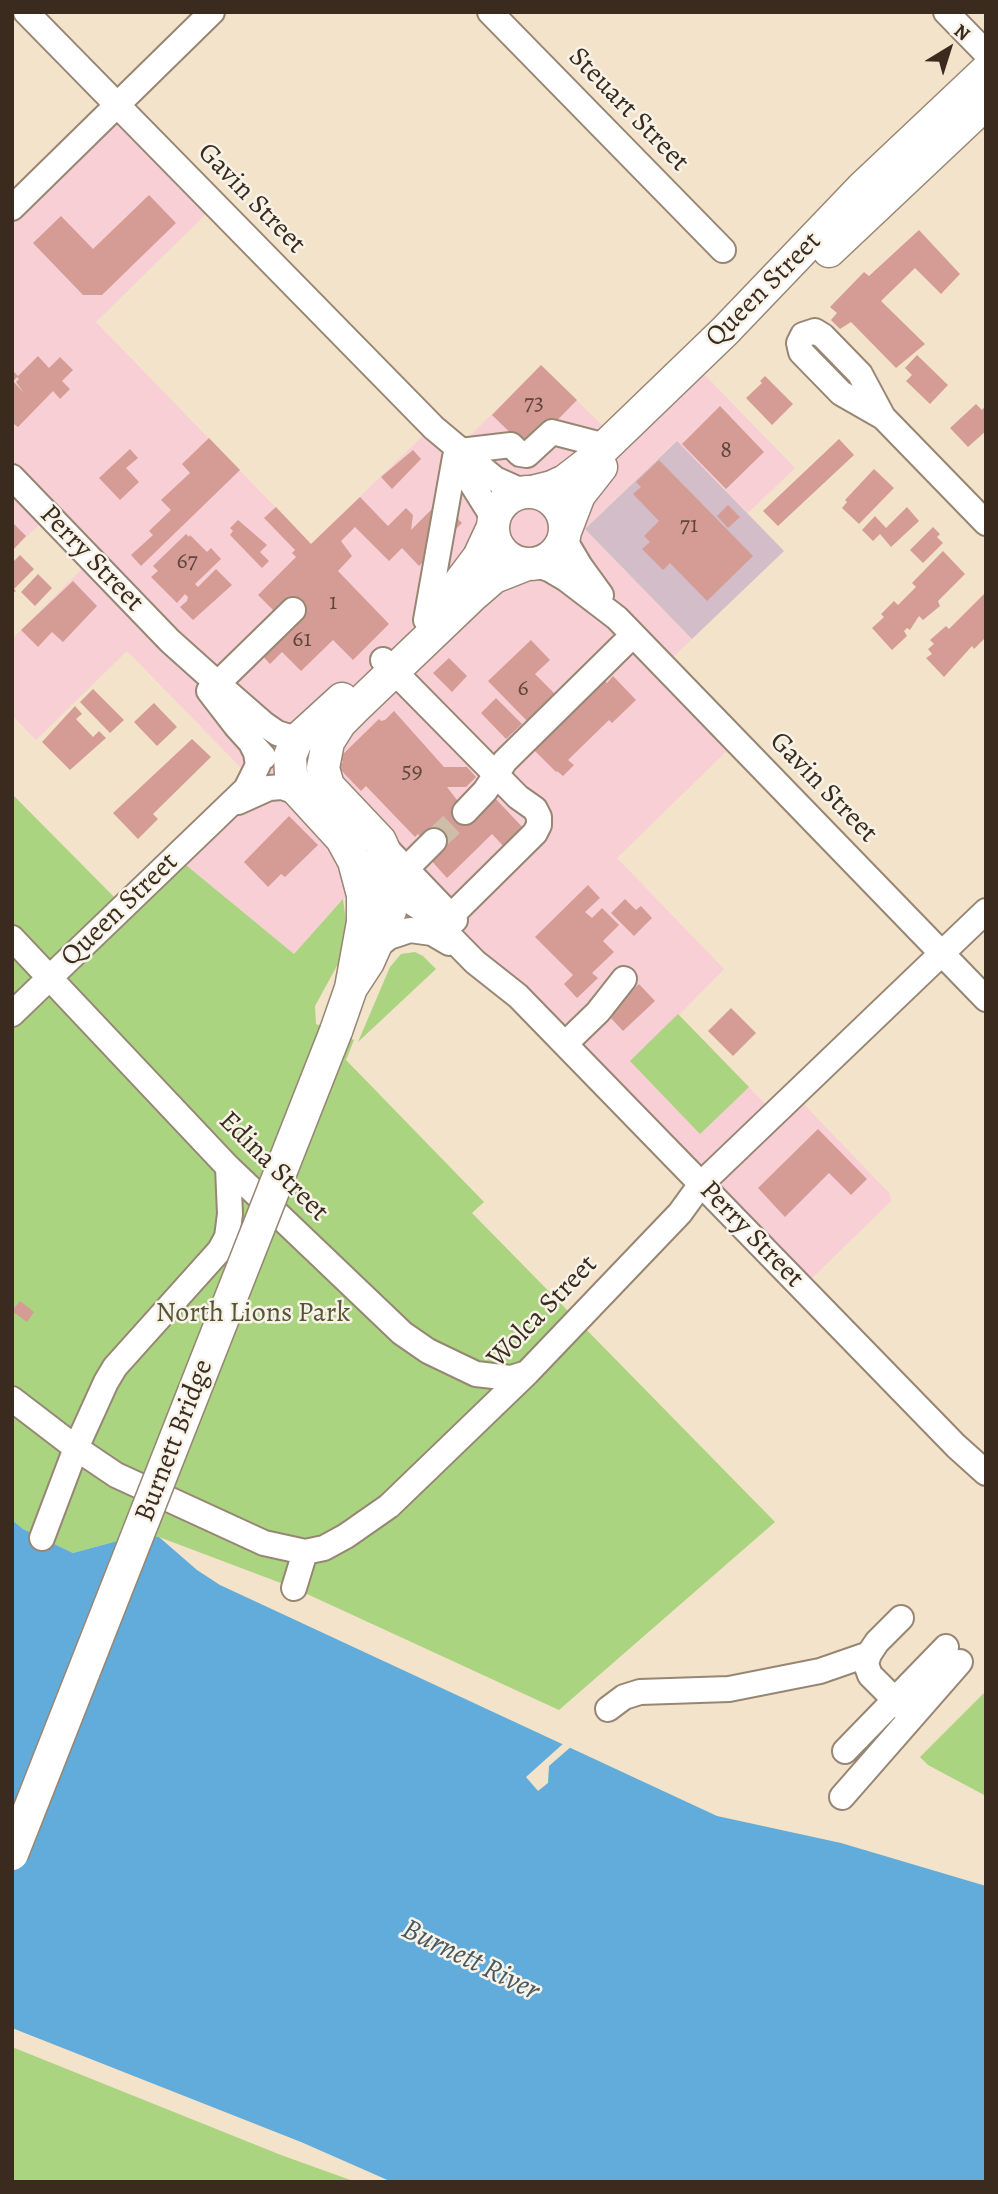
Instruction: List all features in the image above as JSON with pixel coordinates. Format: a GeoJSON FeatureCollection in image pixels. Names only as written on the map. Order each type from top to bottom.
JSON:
{"type":"FeatureCollection","features":[{"type":"Feature","properties":{"kind":"main road","name":"Queen Street"},"geometry":{"type":"LineString","coordinates":[[528,492],[565,481],[606,446],[725,331],[861,189],[986,71]]}},
{"type":"Feature","properties":{"kind":"main road","name":"Queen Street"},"geometry":{"type":"LineString","coordinates":[[565,534],[579,495],[594,473],[986,103]]}},
{"type":"Feature","properties":{"kind":"main road"},"geometry":{"type":"LineString","coordinates":[[528,492],[505,501],[480,557],[455,591],[426,620],[389,665],[340,723],[328,741],[323,768],[328,786],[314,799],[293,782],[289,764],[293,747],[302,735],[389,665],[494,577],[553,556],[565,534],[559,508],[543,495],[528,492]]}},
{"type":"Feature","properties":{"kind":"main road"},"geometry":{"type":"LineString","coordinates":[[494,523],[499,548],[516,562],[530,564]]}},
{"type":"Feature","properties":{"kind":"main road","name":"Perry Street"},"geometry":{"type":"LineString","coordinates":[[314,799],[380,841]]}},
{"type":"Feature","properties":{"kind":"main road","name":"Perry Street"},"geometry":{"type":"LineString","coordinates":[[314,799],[342,839],[355,865],[373,884],[400,881]]}},
{"type":"Feature","properties":{"kind":"main road","name":"Burnett Bridge"},"geometry":{"type":"LineString","coordinates":[[351,989],[375,948],[400,881],[380,841]]}},
{"type":"Feature","properties":{"kind":"main road","name":"Burnett Bridge"},"geometry":{"type":"LineString","coordinates":[[12,1854],[351,989],[363,922],[363,895],[355,865]]}},
{"type":"Feature","properties":{"kind":"street","name":"Gavin Street"},"geometry":{"type":"LineString","coordinates":[[26,12],[458,454],[495,479],[528,492]]}},
{"type":"Feature","properties":{"kind":"street"},"geometry":{"type":"LineString","coordinates":[[12,208],[212,12]]}},
{"type":"Feature","properties":{"kind":"street","name":"Steuart Street"},"geometry":{"type":"LineString","coordinates":[[490,12],[723,250]]}},
{"type":"Feature","properties":{"kind":"street"},"geometry":{"type":"LineString","coordinates":[[946,12],[986,53]]}},
{"type":"Feature","properties":{"kind":"street"},"geometry":{"type":"LineString","coordinates":[[883,417],[986,523]]}},
{"type":"Feature","properties":{"kind":"street"},"geometry":{"type":"LineString","coordinates":[[426,620],[458,454],[510,445],[520,454],[527,455],[549,433],[555,432],[606,446]]}},
{"type":"Feature","properties":{"kind":"street","name":"Gavin Street"},"geometry":{"type":"LineString","coordinates":[[458,454],[494,523]]}},
{"type":"Feature","properties":{"kind":"street","name":"Perry Street"},"geometry":{"type":"LineString","coordinates":[[12,477],[214,687],[277,733],[293,738],[302,735]]}},
{"type":"Feature","properties":{"kind":"street","name":"Gavin Street"},"geometry":{"type":"LineString","coordinates":[[565,534],[580,566],[625,626],[986,999]]}},
{"type":"Feature","properties":{"kind":"street","name":"Gavin Street"},"geometry":{"type":"LineString","coordinates":[[530,564],[549,569],[566,579],[625,626]]}},
{"type":"Feature","properties":{"kind":"street"},"geometry":{"type":"LineString","coordinates":[[214,687],[293,610]]}},
{"type":"Feature","properties":{"kind":"street"},"geometry":{"type":"LineString","coordinates":[[465,812],[485,792],[505,761],[625,626]]}},
{"type":"Feature","properties":{"kind":"street"},"geometry":{"type":"LineString","coordinates":[[389,665],[539,817],[538,829],[451,916]]}},
{"type":"Feature","properties":{"kind":"street","name":"Perry Street"},"geometry":{"type":"LineString","coordinates":[[214,687],[253,745],[314,799]]}},
{"type":"Feature","properties":{"kind":"street","name":"Queen Street"},"geometry":{"type":"LineString","coordinates":[[12,1014],[246,789],[255,774],[258,759],[253,745]]}},
{"type":"Feature","properties":{"kind":"street","name":"Queen Street"},"geometry":{"type":"LineString","coordinates":[[228,808],[252,794],[275,787],[289,788],[314,799]]}},
{"type":"Feature","properties":{"kind":"street"},"geometry":{"type":"LineString","coordinates":[[400,881],[434,841]]}},
{"type":"Feature","properties":{"kind":"street","name":"Perry Street"},"geometry":{"type":"LineString","coordinates":[[400,881],[451,916],[485,951],[518,996]]}},
{"type":"Feature","properties":{"kind":"street","name":"Perry Street"},"geometry":{"type":"LineString","coordinates":[[400,881],[411,902],[426,912],[475,962],[518,996],[956,1446],[986,1473]]}},
{"type":"Feature","properties":{"kind":"street","name":"Wolca Street"},"geometry":{"type":"LineString","coordinates":[[305,1552],[324,1548],[368,1523],[389,1506],[527,1373],[680,1213],[701,1184],[986,911]]}},
{"type":"Feature","properties":{"kind":"street"},"geometry":{"type":"LineString","coordinates":[[375,948],[389,937],[404,931],[418,930],[439,936],[475,962]]}},
{"type":"Feature","properties":{"kind":"street","name":"Edina Street"},"geometry":{"type":"LineString","coordinates":[[12,938],[228,1167],[402,1333],[457,1367],[476,1374],[511,1378],[527,1373]]}},
{"type":"Feature","properties":{"kind":"street"},"geometry":{"type":"LineString","coordinates":[[565,1044],[598,1012],[624,979]]}},
{"type":"Feature","properties":{"kind":"street"},"geometry":{"type":"LineString","coordinates":[[228,1167],[230,1214]]}},
{"type":"Feature","properties":{"kind":"street"},"geometry":{"type":"LineString","coordinates":[[41,1538],[76,1448],[106,1382],[116,1367],[220,1250],[227,1237],[234,1199],[238,1195],[248,1193],[263,1202]]}},
{"type":"Feature","properties":{"kind":"street"},"geometry":{"type":"LineString","coordinates":[[457,1367],[470,1375],[482,1391],[482,1408],[468,1429]]}},
{"type":"Feature","properties":{"kind":"street"},"geometry":{"type":"LineString","coordinates":[[12,1399],[116,1475],[252,1538],[285,1549],[305,1552],[294,1588]]}},
{"type":"Feature","properties":{"kind":"street"},"geometry":{"type":"LineString","coordinates":[[42,1422],[53,1427],[72,1429],[80,1425],[94,1408]]}},
{"type":"Feature","properties":{"kind":"street"},"geometry":{"type":"LineString","coordinates":[[901,1618],[869,1654],[866,1664],[870,1675],[912,1717]]}},
{"type":"Feature","properties":{"kind":"street"},"geometry":{"type":"LineString","coordinates":[[608,1709],[624,1697],[640,1692],[729,1689],[820,1671],[869,1654]]}},
{"type":"Feature","properties":{"kind":"street"},"geometry":{"type":"LineString","coordinates":[[842,1797],[912,1717],[953,1655],[894,1701],[845,1751]]}},
{"type":"Feature","properties":{"kind":"shaded area"},"geometry":{"type":"Polygon","coordinates":[[[117,107],[214,206],[96,322],[311,544],[433,426],[459,447],[541,365],[619,442],[697,367],[795,468],[748,513],[676,441],[585,529],[692,639],[665,665],[738,740],[617,858],[724,969],[679,1015],[776,1115],[796,1096],[890,1194],[891,1201],[803,1287],[519,995],[367,878],[343,899],[294,954],[175,856],[251,778],[127,651],[36,740],[12,715],[12,639],[91,560],[48,516],[12,551],[12,211],[117,107]]]}},
{"type":"Feature","properties":{"kind":"shaded area"},"geometry":{"type":"Polygon","coordinates":[[[677,441],[784,551],[692,639],[585,529],[677,441]]]}},
{"type":"Feature","properties":{"kind":"green space","name":"North Lions Park"},"geometry":{"type":"Polygon","coordinates":[[[12,794],[122,905],[175,856],[294,954],[343,899],[347,928],[338,964],[315,1006],[316,1024],[354,1040],[346,1060],[484,1202],[472,1213],[775,1522],[559,1710],[294,1588],[159,1537],[132,1537],[73,1553],[23,1529],[12,1520],[12,794]]]}},
{"type":"Feature","properties":{"kind":"green space"},"geometry":{"type":"Polygon","coordinates":[[[415,952],[436,969],[358,1042],[390,967],[401,954],[415,952]]]}},
{"type":"Feature","properties":{"kind":"green space"},"geometry":{"type":"Polygon","coordinates":[[[678,1014],[749,1087],[700,1134],[630,1061],[678,1014]]]}},
{"type":"Feature","properties":{"kind":"green space"},"geometry":{"type":"Polygon","coordinates":[[[986,1691],[986,1796],[928,1765],[920,1757],[986,1691]]]}},
{"type":"Feature","properties":{"kind":"green space"},"geometry":{"type":"Polygon","coordinates":[[[12,2047],[281,2155],[356,2182],[12,2182],[12,2047]]]}},
{"type":"Feature","properties":{"kind":"water","name":"Burnett River"},"geometry":{"type":"Polygon","coordinates":[[[12,1520],[23,1529],[73,1553],[132,1537],[159,1537],[197,1570],[220,1585],[717,1816],[841,1843],[986,1886],[986,2182],[392,2182],[301,2142],[12,2028],[12,1520]]]}},
{"type":"Feature","properties":{"kind":"pier"},"geometry":{"type":"Polygon","coordinates":[[[565,1742],[573,1745],[549,1766],[548,1783],[538,1791],[526,1777],[565,1742]]]}},
{"type":"Feature","properties":{"kind":"building"},"geometry":{"type":"Polygon","coordinates":[[[149,195],[176,223],[102,295],[83,295],[33,243],[61,216],[93,249],[149,195]]]}},
{"type":"Feature","properties":{"kind":"building"},"geometry":{"type":"Polygon","coordinates":[[[919,230],[960,274],[941,294],[915,268],[881,301],[925,344],[896,368],[851,322],[840,329],[831,320],[837,313],[830,307],[864,272],[869,276],[919,230]]]}},
{"type":"Feature","properties":{"kind":"building"},"geometry":{"type":"Polygon","coordinates":[[[917,355],[948,385],[930,404],[906,381],[912,375],[905,368],[917,355]]]}},
{"type":"Feature","properties":{"kind":"building"},"geometry":{"type":"Polygon","coordinates":[[[38,356],[49,368],[60,357],[73,370],[62,381],[70,389],[60,399],[53,391],[18,427],[14,424],[12,426],[12,370],[18,376],[38,356]]]}},
{"type":"Feature","properties":{"kind":"building"},"geometry":{"type":"Polygon","coordinates":[[[541,365],[577,400],[528,450],[492,415],[541,365]]]}},
{"type":"Feature","properties":{"kind":"building"},"geometry":{"type":"Polygon","coordinates":[[[765,376],[793,404],[772,425],[746,398],[762,383],[760,381],[765,376]]]}},
{"type":"Feature","properties":{"kind":"building"},"geometry":{"type":"Polygon","coordinates":[[[976,404],[982,410],[986,405],[986,431],[968,447],[950,428],[976,404]]]}},
{"type":"Feature","properties":{"kind":"building"},"geometry":{"type":"Polygon","coordinates":[[[720,406],[764,452],[726,489],[682,444],[720,406]]]}},
{"type":"Feature","properties":{"kind":"building"},"geometry":{"type":"Polygon","coordinates":[[[209,438],[240,470],[141,566],[131,555],[153,535],[149,531],[171,510],[161,500],[190,473],[182,464],[209,438]]]}},
{"type":"Feature","properties":{"kind":"building"},"geometry":{"type":"Polygon","coordinates":[[[839,439],[854,455],[778,526],[763,511],[839,439]]]}},
{"type":"Feature","properties":{"kind":"building"},"geometry":{"type":"Polygon","coordinates":[[[130,449],[138,458],[126,468],[139,482],[120,500],[99,478],[130,449]]]}},
{"type":"Feature","properties":{"kind":"building"},"geometry":{"type":"Polygon","coordinates":[[[413,450],[421,459],[392,489],[381,477],[413,450]]]}},
{"type":"Feature","properties":{"kind":"building"},"geometry":{"type":"Polygon","coordinates":[[[659,460],[753,556],[707,601],[670,563],[663,570],[642,549],[650,542],[644,536],[659,521],[633,494],[641,487],[636,482],[659,460]]]}},
{"type":"Feature","properties":{"kind":"building"},"geometry":{"type":"Polygon","coordinates":[[[874,469],[894,488],[859,524],[842,508],[847,502],[845,500],[874,469]]]}},
{"type":"Feature","properties":{"kind":"building"},"geometry":{"type":"Polygon","coordinates":[[[360,497],[388,526],[406,508],[413,515],[411,530],[440,501],[462,523],[419,566],[402,548],[389,561],[355,527],[341,541],[352,556],[338,571],[389,624],[353,660],[333,640],[301,671],[282,652],[270,664],[260,653],[304,609],[292,596],[275,612],[258,595],[296,557],[292,553],[295,550],[264,518],[276,507],[311,544],[360,497]]]}},
{"type":"Feature","properties":{"kind":"building"},"geometry":{"type":"Polygon","coordinates":[[[728,505],[740,517],[728,528],[717,516],[728,505]]]}},
{"type":"Feature","properties":{"kind":"building"},"geometry":{"type":"Polygon","coordinates":[[[907,507],[919,521],[891,547],[880,534],[873,541],[862,530],[875,516],[886,528],[907,507]]]}},
{"type":"Feature","properties":{"kind":"building"},"geometry":{"type":"Polygon","coordinates":[[[238,520],[267,545],[260,552],[269,561],[262,568],[230,535],[233,531],[230,528],[238,520]]]}},
{"type":"Feature","properties":{"kind":"building"},"geometry":{"type":"Polygon","coordinates":[[[12,522],[26,536],[12,551],[12,522]]]}},
{"type":"Feature","properties":{"kind":"building"},"geometry":{"type":"Polygon","coordinates":[[[933,527],[940,534],[937,537],[943,543],[923,563],[910,550],[933,527]]]}},
{"type":"Feature","properties":{"kind":"building"},"geometry":{"type":"Polygon","coordinates":[[[186,534],[207,552],[211,548],[221,559],[195,584],[198,587],[216,569],[232,585],[193,620],[180,607],[188,597],[185,594],[177,603],[151,577],[158,571],[153,566],[186,534]]]}},
{"type":"Feature","properties":{"kind":"building"},"geometry":{"type":"Polygon","coordinates":[[[943,551],[965,574],[938,601],[940,606],[923,620],[919,616],[910,630],[907,628],[904,631],[907,636],[892,650],[872,628],[884,617],[881,614],[894,601],[898,605],[916,587],[912,583],[943,551]]]}},
{"type":"Feature","properties":{"kind":"building"},"geometry":{"type":"Polygon","coordinates":[[[20,555],[34,569],[12,594],[12,563],[20,555]]]}},
{"type":"Feature","properties":{"kind":"building"},"geometry":{"type":"Polygon","coordinates":[[[38,574],[52,588],[35,606],[21,592],[38,574]]]}},
{"type":"Feature","properties":{"kind":"building"},"geometry":{"type":"Polygon","coordinates":[[[73,581],[97,606],[63,642],[52,632],[38,647],[21,630],[73,581]]]}},
{"type":"Feature","properties":{"kind":"building"},"geometry":{"type":"Polygon","coordinates":[[[986,592],[986,637],[974,649],[972,646],[944,677],[926,658],[932,654],[928,649],[934,644],[930,640],[946,626],[949,629],[986,592]]]}},
{"type":"Feature","properties":{"kind":"building"},"geometry":{"type":"Polygon","coordinates":[[[531,640],[550,660],[535,674],[558,697],[530,724],[488,681],[531,640]]]}},
{"type":"Feature","properties":{"kind":"building"},"geometry":{"type":"Polygon","coordinates":[[[449,658],[467,676],[452,692],[433,673],[449,658]]]}},
{"type":"Feature","properties":{"kind":"building"},"geometry":{"type":"Polygon","coordinates":[[[613,676],[636,700],[612,723],[609,720],[568,760],[574,765],[563,776],[530,746],[600,677],[607,683],[613,676]]]}},
{"type":"Feature","properties":{"kind":"building"},"geometry":{"type":"Polygon","coordinates":[[[93,689],[124,720],[110,733],[80,702],[93,689]]]}},
{"type":"Feature","properties":{"kind":"building"},"geometry":{"type":"Polygon","coordinates":[[[496,698],[522,724],[506,739],[481,713],[496,698]]]}},
{"type":"Feature","properties":{"kind":"building"},"geometry":{"type":"Polygon","coordinates":[[[154,703],[177,727],[157,746],[134,722],[154,703]]]}},
{"type":"Feature","properties":{"kind":"building"},"geometry":{"type":"Polygon","coordinates":[[[75,706],[82,714],[76,719],[93,737],[99,731],[106,738],[70,770],[42,742],[75,706]]]}},
{"type":"Feature","properties":{"kind":"building"},"geometry":{"type":"Polygon","coordinates":[[[394,711],[444,767],[467,767],[476,777],[466,787],[447,787],[460,804],[494,797],[526,831],[507,850],[492,834],[447,878],[428,857],[423,840],[418,834],[415,837],[366,786],[361,791],[338,767],[343,762],[339,758],[379,719],[385,720],[394,711]]]}},
{"type":"Feature","properties":{"kind":"building"},"geometry":{"type":"Polygon","coordinates":[[[192,739],[211,757],[153,814],[158,819],[138,839],[113,813],[192,739]]]}},
{"type":"Feature","properties":{"kind":"building"},"geometry":{"type":"Polygon","coordinates":[[[289,816],[318,845],[285,877],[281,874],[268,887],[244,862],[289,816]]]}},
{"type":"Feature","properties":{"kind":"building"},"geometry":{"type":"Polygon","coordinates":[[[588,885],[600,898],[585,912],[592,918],[602,908],[619,925],[603,941],[614,952],[592,973],[598,978],[577,998],[564,984],[573,975],[535,937],[588,885]]]}},
{"type":"Feature","properties":{"kind":"building"},"geometry":{"type":"Polygon","coordinates":[[[625,899],[636,910],[641,906],[652,918],[634,936],[611,913],[625,899]]]}},
{"type":"Feature","properties":{"kind":"building"},"geometry":{"type":"Polygon","coordinates":[[[639,984],[655,1001],[623,1031],[607,1014],[639,984]]]}},
{"type":"Feature","properties":{"kind":"building"},"geometry":{"type":"Polygon","coordinates":[[[731,1008],[756,1033],[733,1056],[708,1031],[731,1008]]]}},
{"type":"Feature","properties":{"kind":"building"},"geometry":{"type":"Polygon","coordinates":[[[818,1129],[867,1179],[851,1195],[829,1173],[785,1217],[758,1188],[818,1129]]]}},
{"type":"Feature","properties":{"kind":"building"},"geometry":{"type":"Polygon","coordinates":[[[20,1301],[34,1312],[27,1322],[12,1311],[20,1301]]]}},
{"type":"Feature","properties":{"kind":"tunnel"},"geometry":{"type":"LineString","coordinates":[[434,841],[465,812]]}}]}
